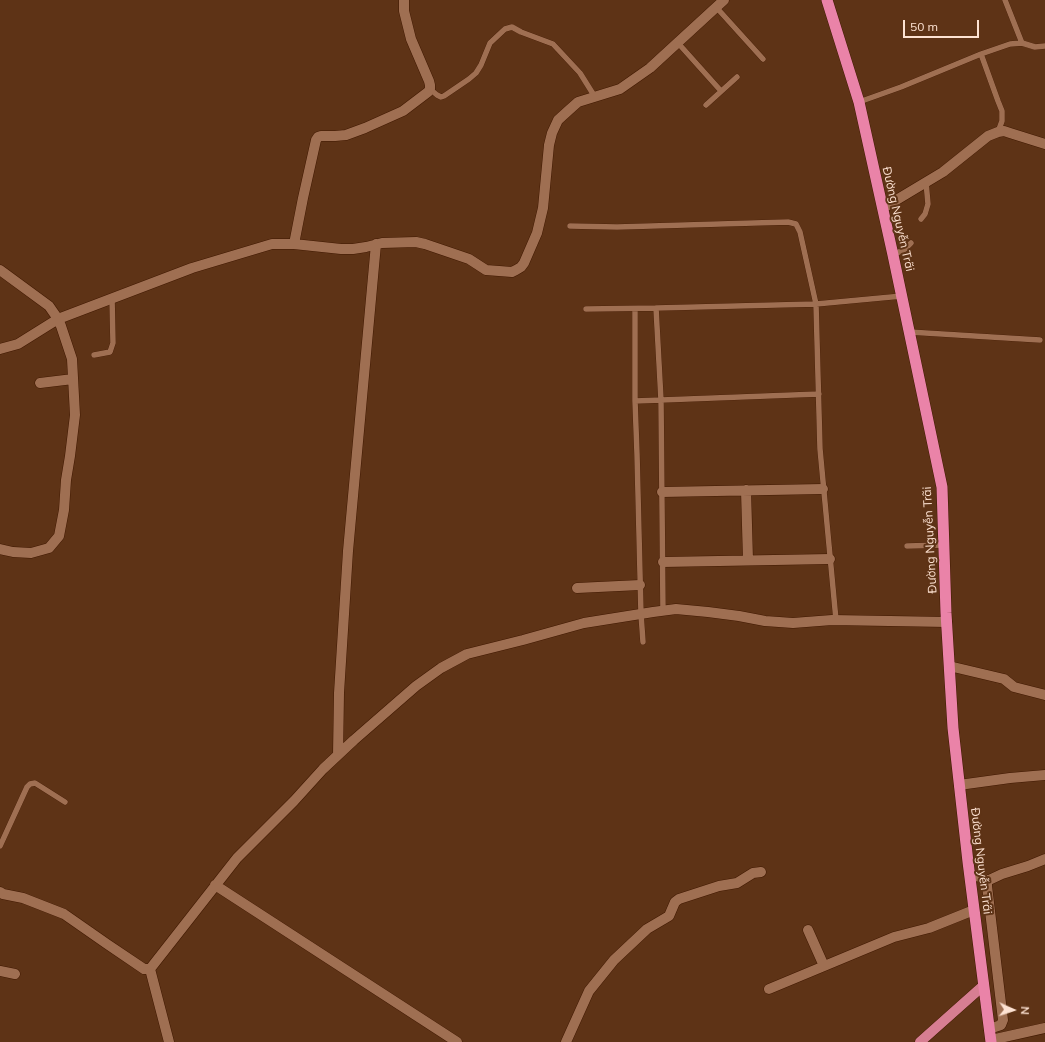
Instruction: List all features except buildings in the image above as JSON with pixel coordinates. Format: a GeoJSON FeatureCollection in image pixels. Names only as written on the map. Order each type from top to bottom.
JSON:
{"type":"FeatureCollection","features":[{"type":"Feature","properties":{"kind":"highway","name":"Đường Nguyễn Trãi"},"geometry":{"type":"LineString","coordinates":[[827,0],[859,102],[942,487],[953,728],[990,1037]]}},
{"type":"Feature","properties":{"kind":"main road"},"geometry":{"type":"LineString","coordinates":[[920,1042],[984,985]]}},
{"type":"Feature","properties":{"kind":"street"},"geometry":{"type":"LineString","coordinates":[[294,244],[308,174],[318,137],[346,135],[365,128],[403,111],[430,89],[429,81],[411,39],[404,10],[404,0]]}},
{"type":"Feature","properties":{"kind":"street"},"geometry":{"type":"LineString","coordinates":[[0,349],[18,344],[58,319],[112,298],[192,268],[272,244],[294,244],[341,249],[366,247],[382,243],[416,242],[468,259],[486,270],[512,272],[521,268],[537,233],[542,216],[552,133],[558,120],[578,102],[620,89],[635,79],[650,68],[724,0]]}},
{"type":"Feature","properties":{"kind":"street"},"geometry":{"type":"LineString","coordinates":[[883,208],[943,172],[988,136],[998,132],[1010,133],[1045,144]]}},
{"type":"Feature","properties":{"kind":"street"},"geometry":{"type":"LineString","coordinates":[[338,755],[339,693],[348,552],[376,244]]}},
{"type":"Feature","properties":{"kind":"street"},"geometry":{"type":"LineString","coordinates":[[0,270],[49,306],[62,326],[72,359],[74,415],[64,510],[59,536],[49,548],[31,553],[13,552],[0,549]]}},
{"type":"Feature","properties":{"kind":"street"},"geometry":{"type":"LineString","coordinates":[[40,383],[73,378]]}},
{"type":"Feature","properties":{"kind":"street"},"geometry":{"type":"LineString","coordinates":[[662,492],[823,489]]}},
{"type":"Feature","properties":{"kind":"street"},"geometry":{"type":"LineString","coordinates":[[746,490],[748,560]]}},
{"type":"Feature","properties":{"kind":"street"},"geometry":{"type":"LineString","coordinates":[[663,562],[830,559]]}},
{"type":"Feature","properties":{"kind":"street"},"geometry":{"type":"LineString","coordinates":[[576,588],[640,585]]}},
{"type":"Feature","properties":{"kind":"street"},"geometry":{"type":"LineString","coordinates":[[150,969],[237,858],[338,755],[416,686],[441,668],[467,654],[584,623],[676,609],[779,622],[836,620],[947,622]]}},
{"type":"Feature","properties":{"kind":"street"},"geometry":{"type":"LineString","coordinates":[[949,666],[1004,679],[1014,687],[1045,695]]}},
{"type":"Feature","properties":{"kind":"street"},"geometry":{"type":"LineString","coordinates":[[959,785],[1045,775]]}},
{"type":"Feature","properties":{"kind":"street"},"geometry":{"type":"LineString","coordinates":[[987,881],[1002,874],[1045,859]]}},
{"type":"Feature","properties":{"kind":"street"},"geometry":{"type":"LineString","coordinates":[[566,1042],[589,991],[614,960],[647,929],[669,916],[675,902],[679,899],[719,886],[737,883],[753,873],[761,872]]}},
{"type":"Feature","properties":{"kind":"street"},"geometry":{"type":"LineString","coordinates":[[970,875],[981,877],[987,881],[1004,1020],[990,1037]]}},
{"type":"Feature","properties":{"kind":"street"},"geometry":{"type":"LineString","coordinates":[[215,885],[457,1042]]}},
{"type":"Feature","properties":{"kind":"street"},"geometry":{"type":"LineString","coordinates":[[0,892],[23,898],[64,914],[144,969],[150,969]]}},
{"type":"Feature","properties":{"kind":"street"},"geometry":{"type":"LineString","coordinates":[[769,988],[894,937],[929,928],[974,910]]}},
{"type":"Feature","properties":{"kind":"street"},"geometry":{"type":"LineString","coordinates":[[808,930],[824,966]]}},
{"type":"Feature","properties":{"kind":"street"},"geometry":{"type":"LineString","coordinates":[[150,969],[169,1042]]}},
{"type":"Feature","properties":{"kind":"street"},"geometry":{"type":"LineString","coordinates":[[0,971],[15,974]]}},
{"type":"Feature","properties":{"kind":"street"},"geometry":{"type":"LineString","coordinates":[[990,1037],[1045,1028]]}},
{"type":"Feature","properties":{"kind":"lane"},"geometry":{"type":"LineString","coordinates":[[1005,0],[1022,43]]}},
{"type":"Feature","properties":{"kind":"lane"},"geometry":{"type":"LineString","coordinates":[[716,7],[763,59]]}},
{"type":"Feature","properties":{"kind":"lane"},"geometry":{"type":"LineString","coordinates":[[430,89],[441,97],[469,79],[476,73],[490,43],[505,29],[512,27],[520,32],[553,44],[580,73],[595,96]]}},
{"type":"Feature","properties":{"kind":"lane"},"geometry":{"type":"LineString","coordinates":[[678,42],[721,91]]}},
{"type":"Feature","properties":{"kind":"lane"},"geometry":{"type":"LineString","coordinates":[[859,102],[1010,44],[1022,43],[1035,47],[1045,46]]}},
{"type":"Feature","properties":{"kind":"lane"},"geometry":{"type":"LineString","coordinates":[[981,54],[1002,111],[1002,121],[998,132]]}},
{"type":"Feature","properties":{"kind":"lane"},"geometry":{"type":"LineString","coordinates":[[706,105],[737,77]]}},
{"type":"Feature","properties":{"kind":"lane"},"geometry":{"type":"LineString","coordinates":[[921,219],[925,214],[928,204],[926,182]]}},
{"type":"Feature","properties":{"kind":"lane"},"geometry":{"type":"LineString","coordinates":[[570,226],[617,227],[788,222],[796,224],[800,232],[816,304],[820,449],[836,620]]}},
{"type":"Feature","properties":{"kind":"lane"},"geometry":{"type":"LineString","coordinates":[[893,255],[905,249],[911,243]]}},
{"type":"Feature","properties":{"kind":"lane"},"geometry":{"type":"LineString","coordinates":[[586,309],[816,304],[902,296]]}},
{"type":"Feature","properties":{"kind":"lane"},"geometry":{"type":"LineString","coordinates":[[94,355],[110,352],[113,344],[112,298]]}},
{"type":"Feature","properties":{"kind":"lane"},"geometry":{"type":"LineString","coordinates":[[656,308],[661,400],[663,611]]}},
{"type":"Feature","properties":{"kind":"lane"},"geometry":{"type":"LineString","coordinates":[[635,309],[635,402],[643,642]]}},
{"type":"Feature","properties":{"kind":"lane"},"geometry":{"type":"LineString","coordinates":[[909,332],[1040,340]]}},
{"type":"Feature","properties":{"kind":"lane"},"geometry":{"type":"LineString","coordinates":[[635,402],[819,394]]}},
{"type":"Feature","properties":{"kind":"lane"},"geometry":{"type":"LineString","coordinates":[[907,546],[944,545]]}},
{"type":"Feature","properties":{"kind":"lane"},"geometry":{"type":"LineString","coordinates":[[0,846],[27,787],[30,784],[35,784],[65,802]]}}]}
